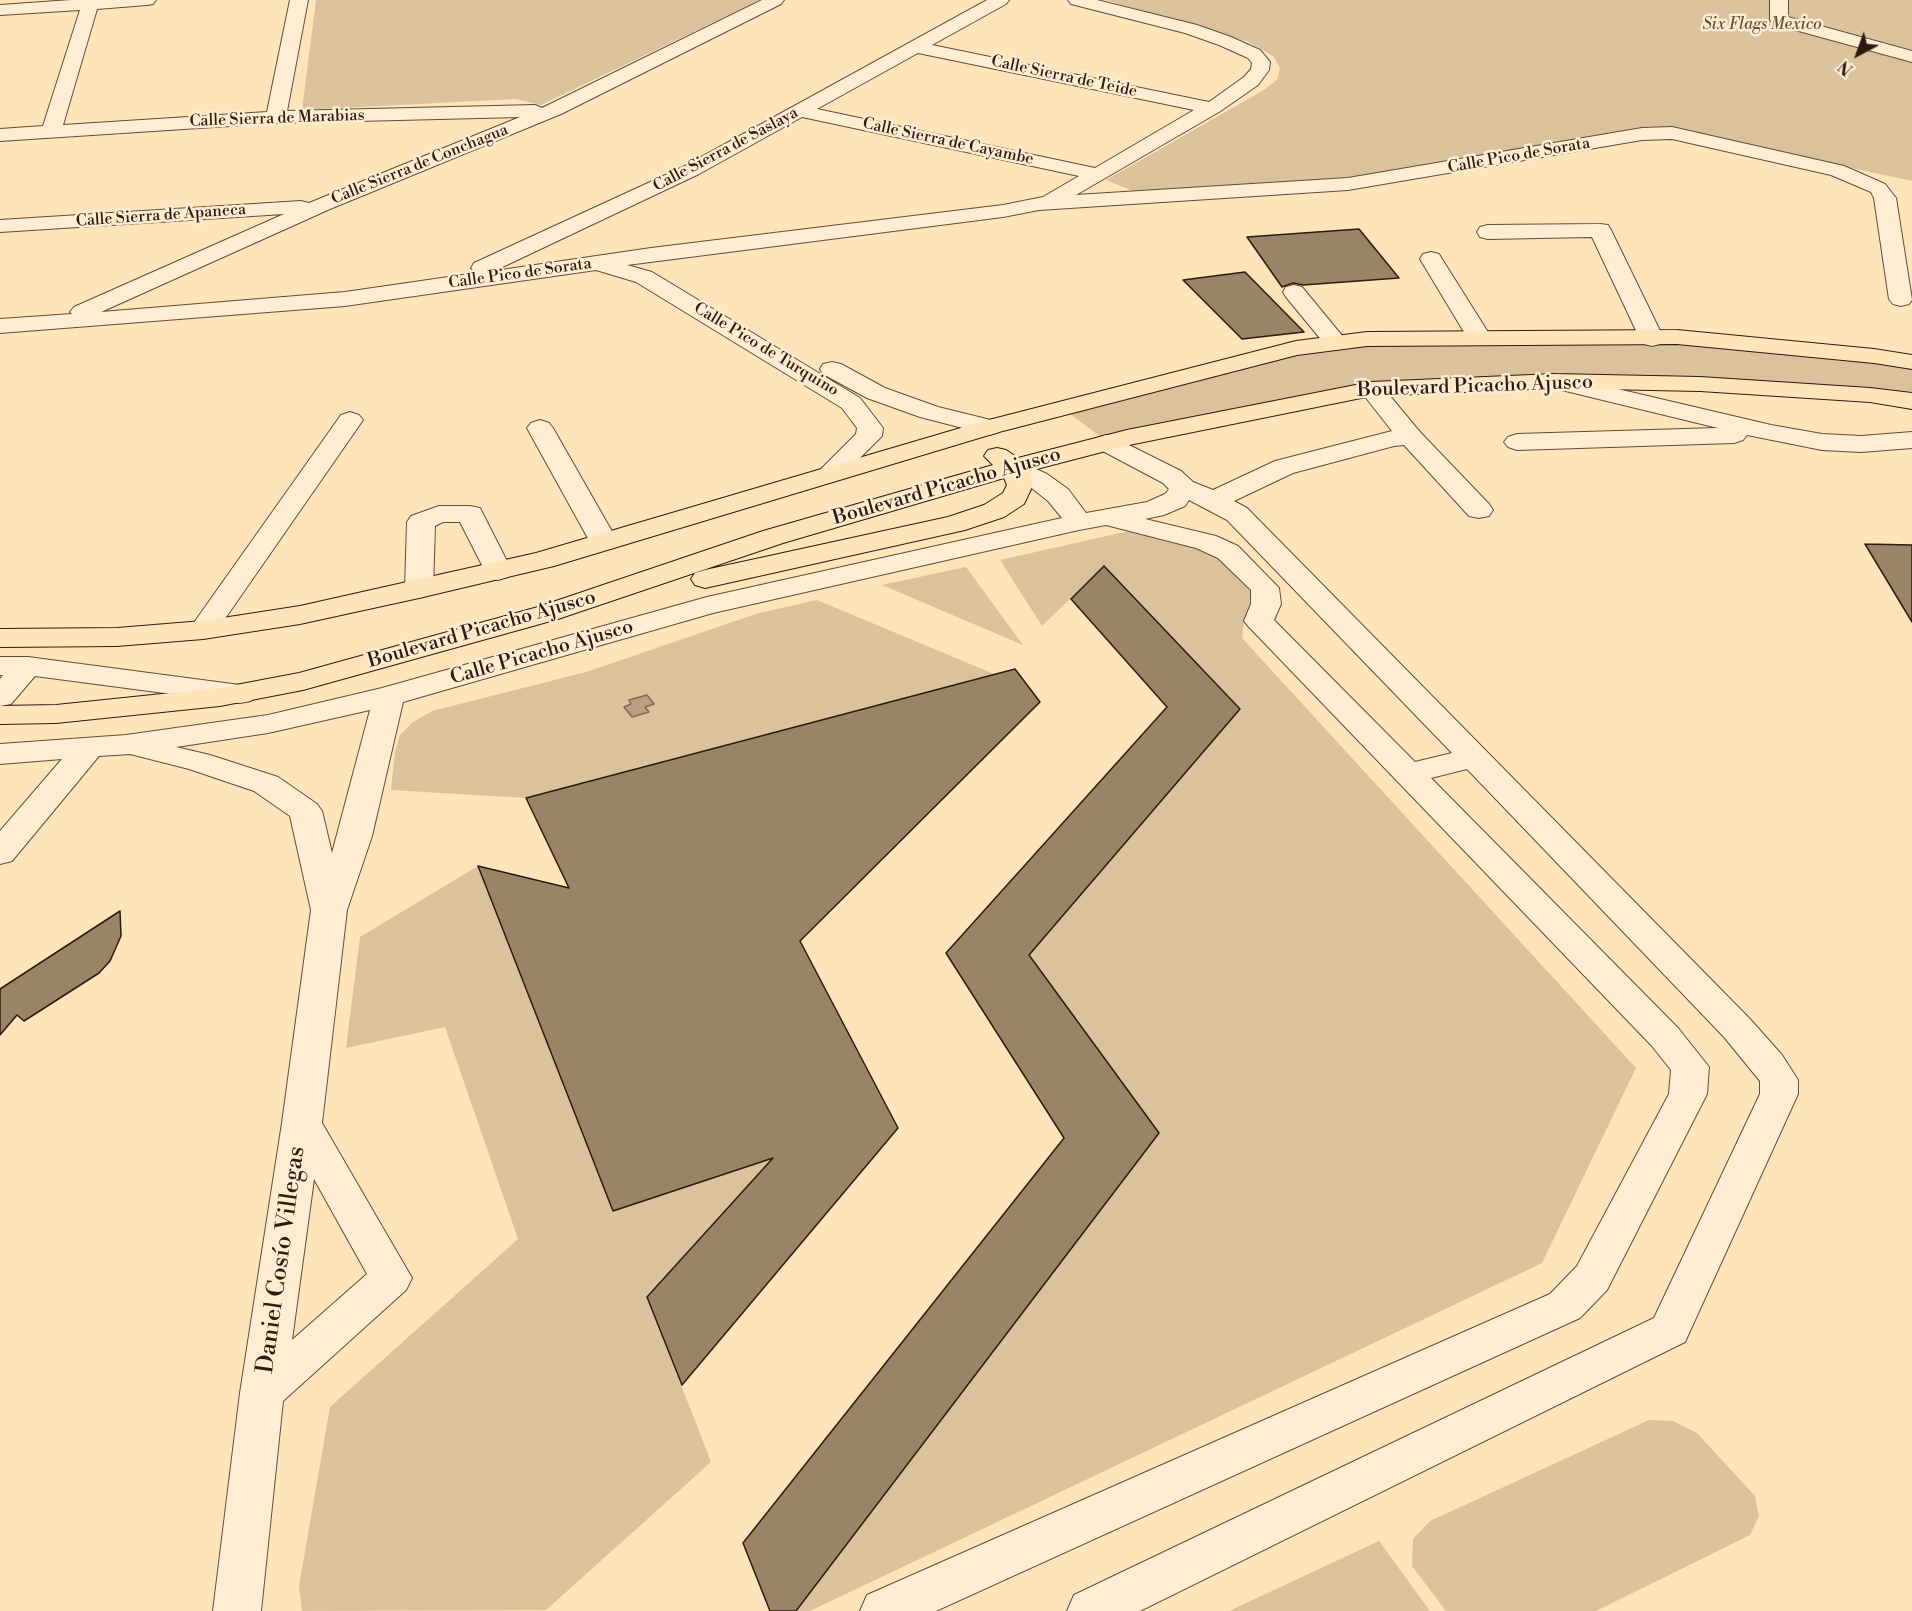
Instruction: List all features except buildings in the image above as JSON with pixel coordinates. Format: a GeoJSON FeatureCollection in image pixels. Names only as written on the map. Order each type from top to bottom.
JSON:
{"type":"FeatureCollection","features":[{"type":"Feature","properties":{"kind":"main road"},"geometry":{"type":"LineString","coordinates":[[0,638],[117,637],[203,630],[300,615],[419,589],[544,560],[990,427],[1296,348],[1367,339],[1479,337],[1652,339],[1677,337],[1874,356],[1912,362]]}},
{"type":"Feature","properties":{"kind":"main road","name":"Boulevard Picacho Ajusco"},"geometry":{"type":"LineString","coordinates":[[0,715],[56,714],[240,694],[303,681],[548,613],[773,537],[1014,467],[1106,443],[1285,404],[1371,389],[1554,381],[1700,384],[1870,395],[1912,401]]}},
{"type":"Feature","properties":{"kind":"main road"},"geometry":{"type":"LineString","coordinates":[[1053,411],[1068,426],[1106,443]]}},
{"type":"Feature","properties":{"kind":"main road"},"geometry":{"type":"LineString","coordinates":[[548,613],[965,521],[994,511],[1014,498],[1020,485],[1014,467],[988,449],[984,437],[990,427]]}},
{"type":"Feature","properties":{"kind":"street"},"geometry":{"type":"LineString","coordinates":[[0,10],[144,0]]}},
{"type":"Feature","properties":{"kind":"street"},"geometry":{"type":"LineString","coordinates":[[276,117],[299,0]]}},
{"type":"Feature","properties":{"kind":"street","name":"Calle Sierra de Conchagua"},"geometry":{"type":"LineString","coordinates":[[62,321],[322,205],[554,110],[775,0]]}},
{"type":"Feature","properties":{"kind":"street","name":"Calle Sierra de Saslaya"},"geometry":{"type":"LineString","coordinates":[[445,285],[692,170],[1000,0]]}},
{"type":"Feature","properties":{"kind":"street","name":"Calle Pico de Sorata"},"geometry":{"type":"LineString","coordinates":[[1039,204],[1067,192],[1212,108],[1251,81],[1260,70],[1261,62],[1254,54],[1226,41],[1191,29],[1077,0]]}},
{"type":"Feature","properties":{"kind":"street"},"geometry":{"type":"LineString","coordinates":[[1779,0],[1779,20],[1912,57]]}},
{"type":"Feature","properties":{"kind":"street"},"geometry":{"type":"LineString","coordinates":[[51,131],[90,4]]}},
{"type":"Feature","properties":{"kind":"street","name":"Calle Sierra de Teide"},"geometry":{"type":"LineString","coordinates":[[916,47],[1212,108]]}},
{"type":"Feature","properties":{"kind":"street","name":"Calle Sierra de Marabias"},"geometry":{"type":"LineString","coordinates":[[0,135],[276,117],[554,110]]}},
{"type":"Feature","properties":{"kind":"street","name":"Calle Sierra de Cayambe"},"geometry":{"type":"LineString","coordinates":[[800,111],[1096,174]]}},
{"type":"Feature","properties":{"kind":"street","name":"Calle Pico de Sorata"},"geometry":{"type":"LineString","coordinates":[[0,326],[322,301],[651,255],[1003,211],[1039,204],[1348,184],[1642,134],[1672,133],[1844,172],[1878,188],[1885,198],[1901,298]]}},
{"type":"Feature","properties":{"kind":"street","name":"Calle Sierra de Apaneca"},"geometry":{"type":"LineString","coordinates":[[0,226],[322,205]]}},
{"type":"Feature","properties":{"kind":"street"},"geometry":{"type":"LineString","coordinates":[[1488,232],[1600,230],[1652,339]]}},
{"type":"Feature","properties":{"kind":"street"},"geometry":{"type":"LineString","coordinates":[[551,237],[543,245],[543,254],[551,261],[567,267]]}},
{"type":"Feature","properties":{"kind":"street","name":"Calle Pico de Turquino"},"geometry":{"type":"LineString","coordinates":[[651,255],[666,270],[866,388],[929,412],[990,427]]}},
{"type":"Feature","properties":{"kind":"street"},"geometry":{"type":"LineString","coordinates":[[1431,259],[1479,337]]}},
{"type":"Feature","properties":{"kind":"street","name":"Calle Pico de Turquino"},"geometry":{"type":"LineString","coordinates":[[594,263],[644,277],[851,403],[870,428],[869,436],[830,473]]}},
{"type":"Feature","properties":{"kind":"street"},"geometry":{"type":"LineString","coordinates":[[1294,292],[1336,343]]}},
{"type":"Feature","properties":{"kind":"street"},"geometry":{"type":"LineString","coordinates":[[1554,381],[1771,433],[1822,442],[1861,444],[1912,440]]}},
{"type":"Feature","properties":{"kind":"street"},"geometry":{"type":"LineString","coordinates":[[1371,389],[1411,437],[1479,510]]}},
{"type":"Feature","properties":{"kind":"street"},"geometry":{"type":"LineString","coordinates":[[203,630],[351,420]]}},
{"type":"Feature","properties":{"kind":"street"},"geometry":{"type":"LineString","coordinates":[[540,428],[604,542]]}},
{"type":"Feature","properties":{"kind":"street"},"geometry":{"type":"LineString","coordinates":[[1517,442],[1771,433]]}},
{"type":"Feature","properties":{"kind":"street","name":"Calle Picacho Ajusco"},"geometry":{"type":"LineString","coordinates":[[0,754],[126,745],[268,724],[389,696],[707,606],[1092,520],[1154,509],[1175,500],[1284,467],[1393,438],[1411,437]]}},
{"type":"Feature","properties":{"kind":"street"},"geometry":{"type":"LineString","coordinates":[[1091,1611],[1670,1330],[1779,1094],[1779,1080],[1737,1028],[1237,514],[1106,443]]}},
{"type":"Feature","properties":{"kind":"street"},"geometry":{"type":"LineString","coordinates":[[884,1611],[1565,1306],[1592,1278],[1688,1094],[1690,1066],[1665,1037],[1258,621],[1266,604],[1265,588],[1228,552],[1206,542],[1092,520],[1038,480],[1014,467]]}},
{"type":"Feature","properties":{"kind":"street"},"geometry":{"type":"LineString","coordinates":[[419,589],[421,522],[439,514],[470,514],[498,571]]}},
{"type":"Feature","properties":{"kind":"street"},"geometry":{"type":"LineString","coordinates":[[1206,542],[1233,538],[1246,524]]}},
{"type":"Feature","properties":{"kind":"street"},"geometry":{"type":"LineString","coordinates":[[0,697],[14,666],[240,694]]}},
{"type":"Feature","properties":{"kind":"street","name":"Daniel Cosío Villegas"},"geometry":{"type":"LineString","coordinates":[[237,1611],[262,1393],[302,1123],[329,910],[355,836],[389,696]]}},
{"type":"Feature","properties":{"kind":"street","name":"Daniel Cosío Villegas"},"geometry":{"type":"LineString","coordinates":[[126,745],[199,762],[266,784],[305,811],[329,910]]}},
{"type":"Feature","properties":{"kind":"street"},"geometry":{"type":"LineString","coordinates":[[0,853],[89,747]]}},
{"type":"Feature","properties":{"kind":"street"},"geometry":{"type":"LineString","coordinates":[[1406,774],[1473,758]]}},
{"type":"Feature","properties":{"kind":"street"},"geometry":{"type":"LineString","coordinates":[[262,1393],[391,1278],[302,1123]]}},
{"type":"Feature","properties":{"kind":"green space"},"geometry":{"type":"Polygon","coordinates":[[[316,0],[760,0],[541,105],[516,99],[302,110],[316,0]]]}},
{"type":"Feature","properties":{"kind":"green space","name":"Six Flags Mexico"},"geometry":{"type":"Polygon","coordinates":[[[1106,0],[1912,0],[1912,181],[1661,127],[1350,178],[1135,192],[1106,180],[1264,90],[1277,80],[1280,68],[1274,57],[1249,42],[1106,0]]]}},
{"type":"Feature","properties":{"kind":"green space"},"geometry":{"type":"Polygon","coordinates":[[[1677,339],[1912,364],[1912,395],[1699,383],[1367,388],[1105,440],[1062,408],[1297,350],[1368,341],[1677,339]]]}},
{"type":"Feature","properties":{"kind":"green space"},"geometry":{"type":"Polygon","coordinates":[[[1129,531],[1180,541],[1221,558],[1253,588],[1253,603],[1244,621],[1242,638],[1636,1068],[1542,1263],[810,1611],[796,1611],[1159,1133],[1029,955],[1240,709],[1104,566],[1042,626],[1000,560],[1129,531]]]}},
{"type":"Feature","properties":{"kind":"green space"},"geometry":{"type":"Polygon","coordinates":[[[966,567],[1023,645],[882,585],[966,567]]]}},
{"type":"Feature","properties":{"kind":"green space"},"geometry":{"type":"Polygon","coordinates":[[[817,600],[994,674],[526,798],[391,790],[395,752],[400,735],[413,722],[432,711],[586,672],[759,613],[817,600]]]}},
{"type":"Feature","properties":{"kind":"green space"},"geometry":{"type":"Polygon","coordinates":[[[478,866],[613,1211],[773,1158],[647,1297],[711,1462],[546,1610],[302,1611],[299,1586],[330,1407],[518,1239],[445,1027],[346,1048],[360,937],[478,866]]]}},
{"type":"Feature","properties":{"kind":"green space"},"geometry":{"type":"Polygon","coordinates":[[[1649,1420],[1673,1421],[1697,1433],[1755,1496],[1759,1516],[1750,1535],[1596,1611],[1446,1611],[1412,1566],[1413,1539],[1430,1521],[1649,1420]]]}},
{"type":"Feature","properties":{"kind":"green space"},"geometry":{"type":"Polygon","coordinates":[[[1379,1541],[1430,1611],[1229,1611],[1379,1541]]]}},
{"type":"Feature","properties":{"kind":"shaded area"},"geometry":{"type":"Polygon","coordinates":[[[647,695],[654,704],[645,707],[649,712],[632,717],[624,707],[631,704],[629,700],[647,695]]]}}]}
